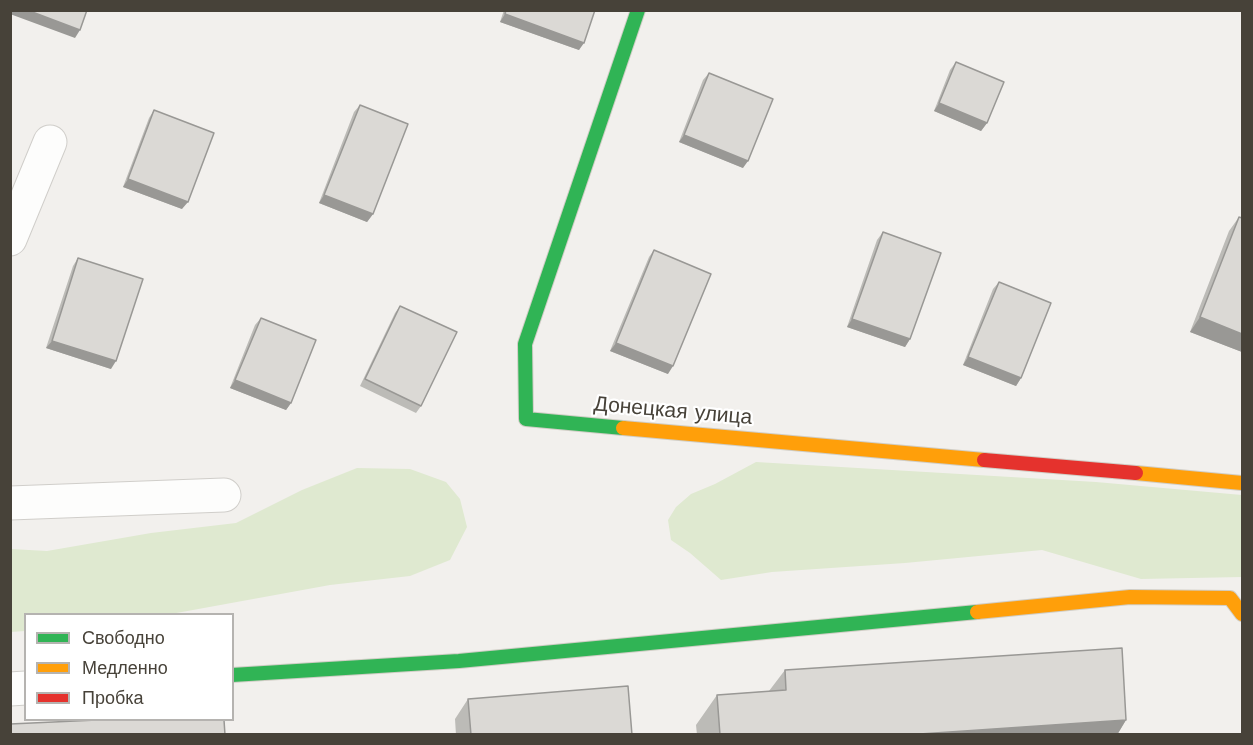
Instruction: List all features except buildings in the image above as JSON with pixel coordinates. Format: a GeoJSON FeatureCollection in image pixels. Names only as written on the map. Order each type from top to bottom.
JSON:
{"type":"FeatureCollection","features":[{"type":"Feature","properties":{"kind":"street","name":"Донецкая улица"},"geometry":{"type":"LineString","coordinates":[[638,10],[525,344],[526,419],[1242,483]]}},
{"type":"Feature","properties":{"kind":"street"},"geometry":{"type":"LineString","coordinates":[[10,239],[50,142]]}},
{"type":"Feature","properties":{"kind":"street"},"geometry":{"type":"LineString","coordinates":[[10,503],[224,495]]}},
{"type":"Feature","properties":{"kind":"street"},"geometry":{"type":"LineString","coordinates":[[234,675],[459,661],[1130,597],[1230,598],[1242,614]]}},
{"type":"Feature","properties":{"kind":"green space"},"geometry":{"type":"Polygon","coordinates":[[[756,462],[1096,482],[1242,495],[1242,577],[1141,579],[1042,550],[905,563],[772,572],[721,580],[671,540],[668,520],[676,507],[691,494],[756,462]]]}},
{"type":"Feature","properties":{"kind":"green space"},"geometry":{"type":"Polygon","coordinates":[[[357,468],[410,469],[446,482],[460,499],[467,527],[450,560],[410,576],[330,585],[176,613],[24,613],[24,631],[11,632],[11,549],[47,551],[151,533],[236,523],[302,490],[357,468]]]}},
{"type":"Feature","properties":{"kind":"traffic: fast"},"geometry":{"type":"LineString","coordinates":[[623,428],[526,419],[525,344],[638,10]]}},
{"type":"Feature","properties":{"kind":"traffic: fast"},"geometry":{"type":"LineString","coordinates":[[234,675],[459,661],[977,612]]}},
{"type":"Feature","properties":{"kind":"traffic: slow"},"geometry":{"type":"LineString","coordinates":[[623,428],[984,460]]}},
{"type":"Feature","properties":{"kind":"traffic: slow"},"geometry":{"type":"LineString","coordinates":[[1136,473],[1242,483]]}},
{"type":"Feature","properties":{"kind":"traffic: slow"},"geometry":{"type":"LineString","coordinates":[[977,612],[1130,597],[1230,598],[1242,614]]}},
{"type":"Feature","properties":{"kind":"traffic: jam"},"geometry":{"type":"LineString","coordinates":[[984,460],[1136,473]]}}]}
